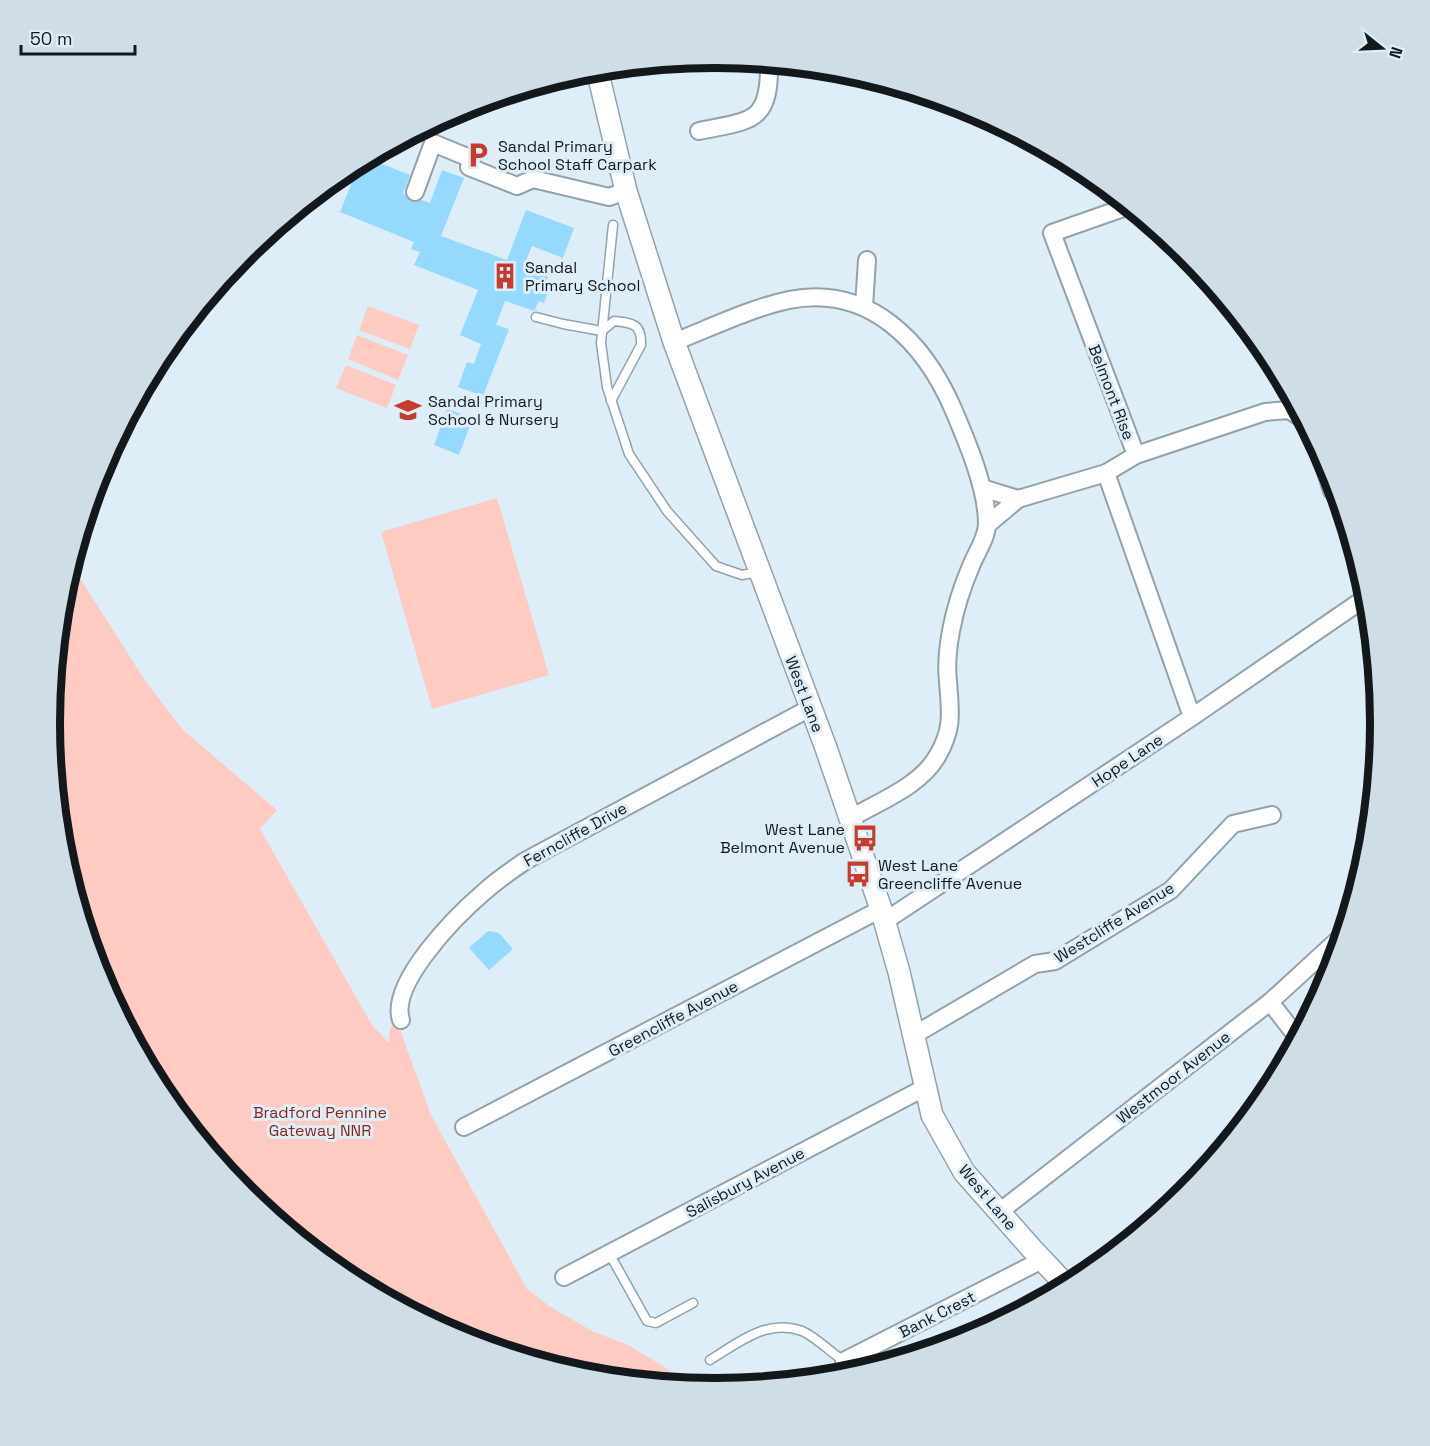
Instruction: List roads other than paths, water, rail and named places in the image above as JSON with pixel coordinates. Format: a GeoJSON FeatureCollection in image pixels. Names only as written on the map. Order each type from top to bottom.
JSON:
{"type":"FeatureCollection","features":[{"type":"Feature","properties":{"kind":"street"},"geometry":{"type":"LineString","coordinates":[[699,131],[741,122],[753,117],[762,108],[767,97],[768,70]]}},
{"type":"Feature","properties":{"kind":"street","name":"West Lane"},"geometry":{"type":"LineString","coordinates":[[599,79],[626,191],[674,342],[851,818],[883,915],[899,972],[932,1115],[964,1172],[1060,1279]]}},
{"type":"Feature","properties":{"kind":"street"},"geometry":{"type":"LineString","coordinates":[[415,192],[433,143],[472,159],[469,167],[517,186],[533,179],[609,197],[626,191]]}},
{"type":"Feature","properties":{"kind":"street","name":"Belmont Rise"},"geometry":{"type":"LineString","coordinates":[[1018,500],[1106,473],[1136,455],[1052,233],[1121,209]]}},
{"type":"Feature","properties":{"kind":"street"},"geometry":{"type":"LineString","coordinates":[[864,306],[867,260]]}},
{"type":"Feature","properties":{"kind":"street"},"geometry":{"type":"LineString","coordinates":[[674,342],[790,300],[810,298],[836,300],[864,306],[886,318],[935,372],[960,426],[982,488],[987,525],[967,576],[951,633],[947,680],[951,722],[946,740],[938,756],[919,778],[851,818]]}},
{"type":"Feature","properties":{"kind":"street"},"geometry":{"type":"LineString","coordinates":[[1136,455],[1265,412],[1290,411]]}},
{"type":"Feature","properties":{"kind":"street"},"geometry":{"type":"LineString","coordinates":[[1106,473],[1192,717]]}},
{"type":"Feature","properties":{"kind":"street"},"geometry":{"type":"LineString","coordinates":[[982,488],[1018,500]]}},
{"type":"Feature","properties":{"kind":"street"},"geometry":{"type":"LineString","coordinates":[[987,525],[1018,500]]}},
{"type":"Feature","properties":{"kind":"street","name":"Hope Lane"},"geometry":{"type":"LineString","coordinates":[[883,915],[1192,717],[1358,603]]}},
{"type":"Feature","properties":{"kind":"street","name":"Ferncliffe Drive"},"geometry":{"type":"LineString","coordinates":[[401,1020],[398,1011],[400,999],[419,964],[462,912],[486,890],[525,861],[810,708]]}},
{"type":"Feature","properties":{"kind":"street","name":"Westcliffe Avenue"},"geometry":{"type":"LineString","coordinates":[[914,1035],[1035,964],[1055,961],[1172,890],[1233,824],[1272,815]]}},
{"type":"Feature","properties":{"kind":"street","name":"Greencliffe Avenue"},"geometry":{"type":"LineString","coordinates":[[464,1127],[883,915]]}},
{"type":"Feature","properties":{"kind":"street","name":"Westmoor Avenue"},"geometry":{"type":"LineString","coordinates":[[999,1212],[1270,1002],[1330,947]]}},
{"type":"Feature","properties":{"kind":"street"},"geometry":{"type":"LineString","coordinates":[[1270,1002],[1293,1031]]}},
{"type":"Feature","properties":{"kind":"street","name":"Salisbury Avenue"},"geometry":{"type":"LineString","coordinates":[[564,1277],[926,1087]]}},
{"type":"Feature","properties":{"kind":"street","name":"Bank Crest"},"geometry":{"type":"LineString","coordinates":[[857,1362],[1042,1260]]}},
{"type":"Feature","properties":{"kind":"lane"},"geometry":{"type":"LineString","coordinates":[[613,225],[602,331],[604,372],[629,454],[667,511],[716,566],[742,575],[759,572]]}},
{"type":"Feature","properties":{"kind":"lane"},"geometry":{"type":"LineString","coordinates":[[536,316],[563,324],[602,331],[614,321],[637,326],[642,335],[638,355],[624,374],[611,401]]}},
{"type":"Feature","properties":{"kind":"lane"},"geometry":{"type":"LineString","coordinates":[[609,1253],[647,1321],[656,1323],[693,1303]]}},
{"type":"Feature","properties":{"kind":"lane"},"geometry":{"type":"LineString","coordinates":[[710,1359],[758,1331],[774,1327],[803,1331],[845,1365]]}},
{"type":"Feature","properties":{"kind":"place","name":"Sandal Primary School Staff Carpark"},"geometry":{"type":"Point","coordinates":[478,155]}},
{"type":"Feature","properties":{"kind":"place","name":"Sandal Primary School"},"geometry":{"type":"Point","coordinates":[505,276]}},
{"type":"Feature","properties":{"kind":"place","name":"Sandal Primary School & Nursery"},"geometry":{"type":"Point","coordinates":[408,410]}},
{"type":"Feature","properties":{"kind":"place","name":"West Lane Belmont Avenue"},"geometry":{"type":"Point","coordinates":[865,838]}},
{"type":"Feature","properties":{"kind":"place","name":"West Lane Greencliffe Avenue"},"geometry":{"type":"Point","coordinates":[858,874]}},
{"type":"Feature","properties":{"kind":"park label","name":"Bradford Pennine Gateway NNR"},"geometry":{"type":"Point","coordinates":[320,1121]}}]}
